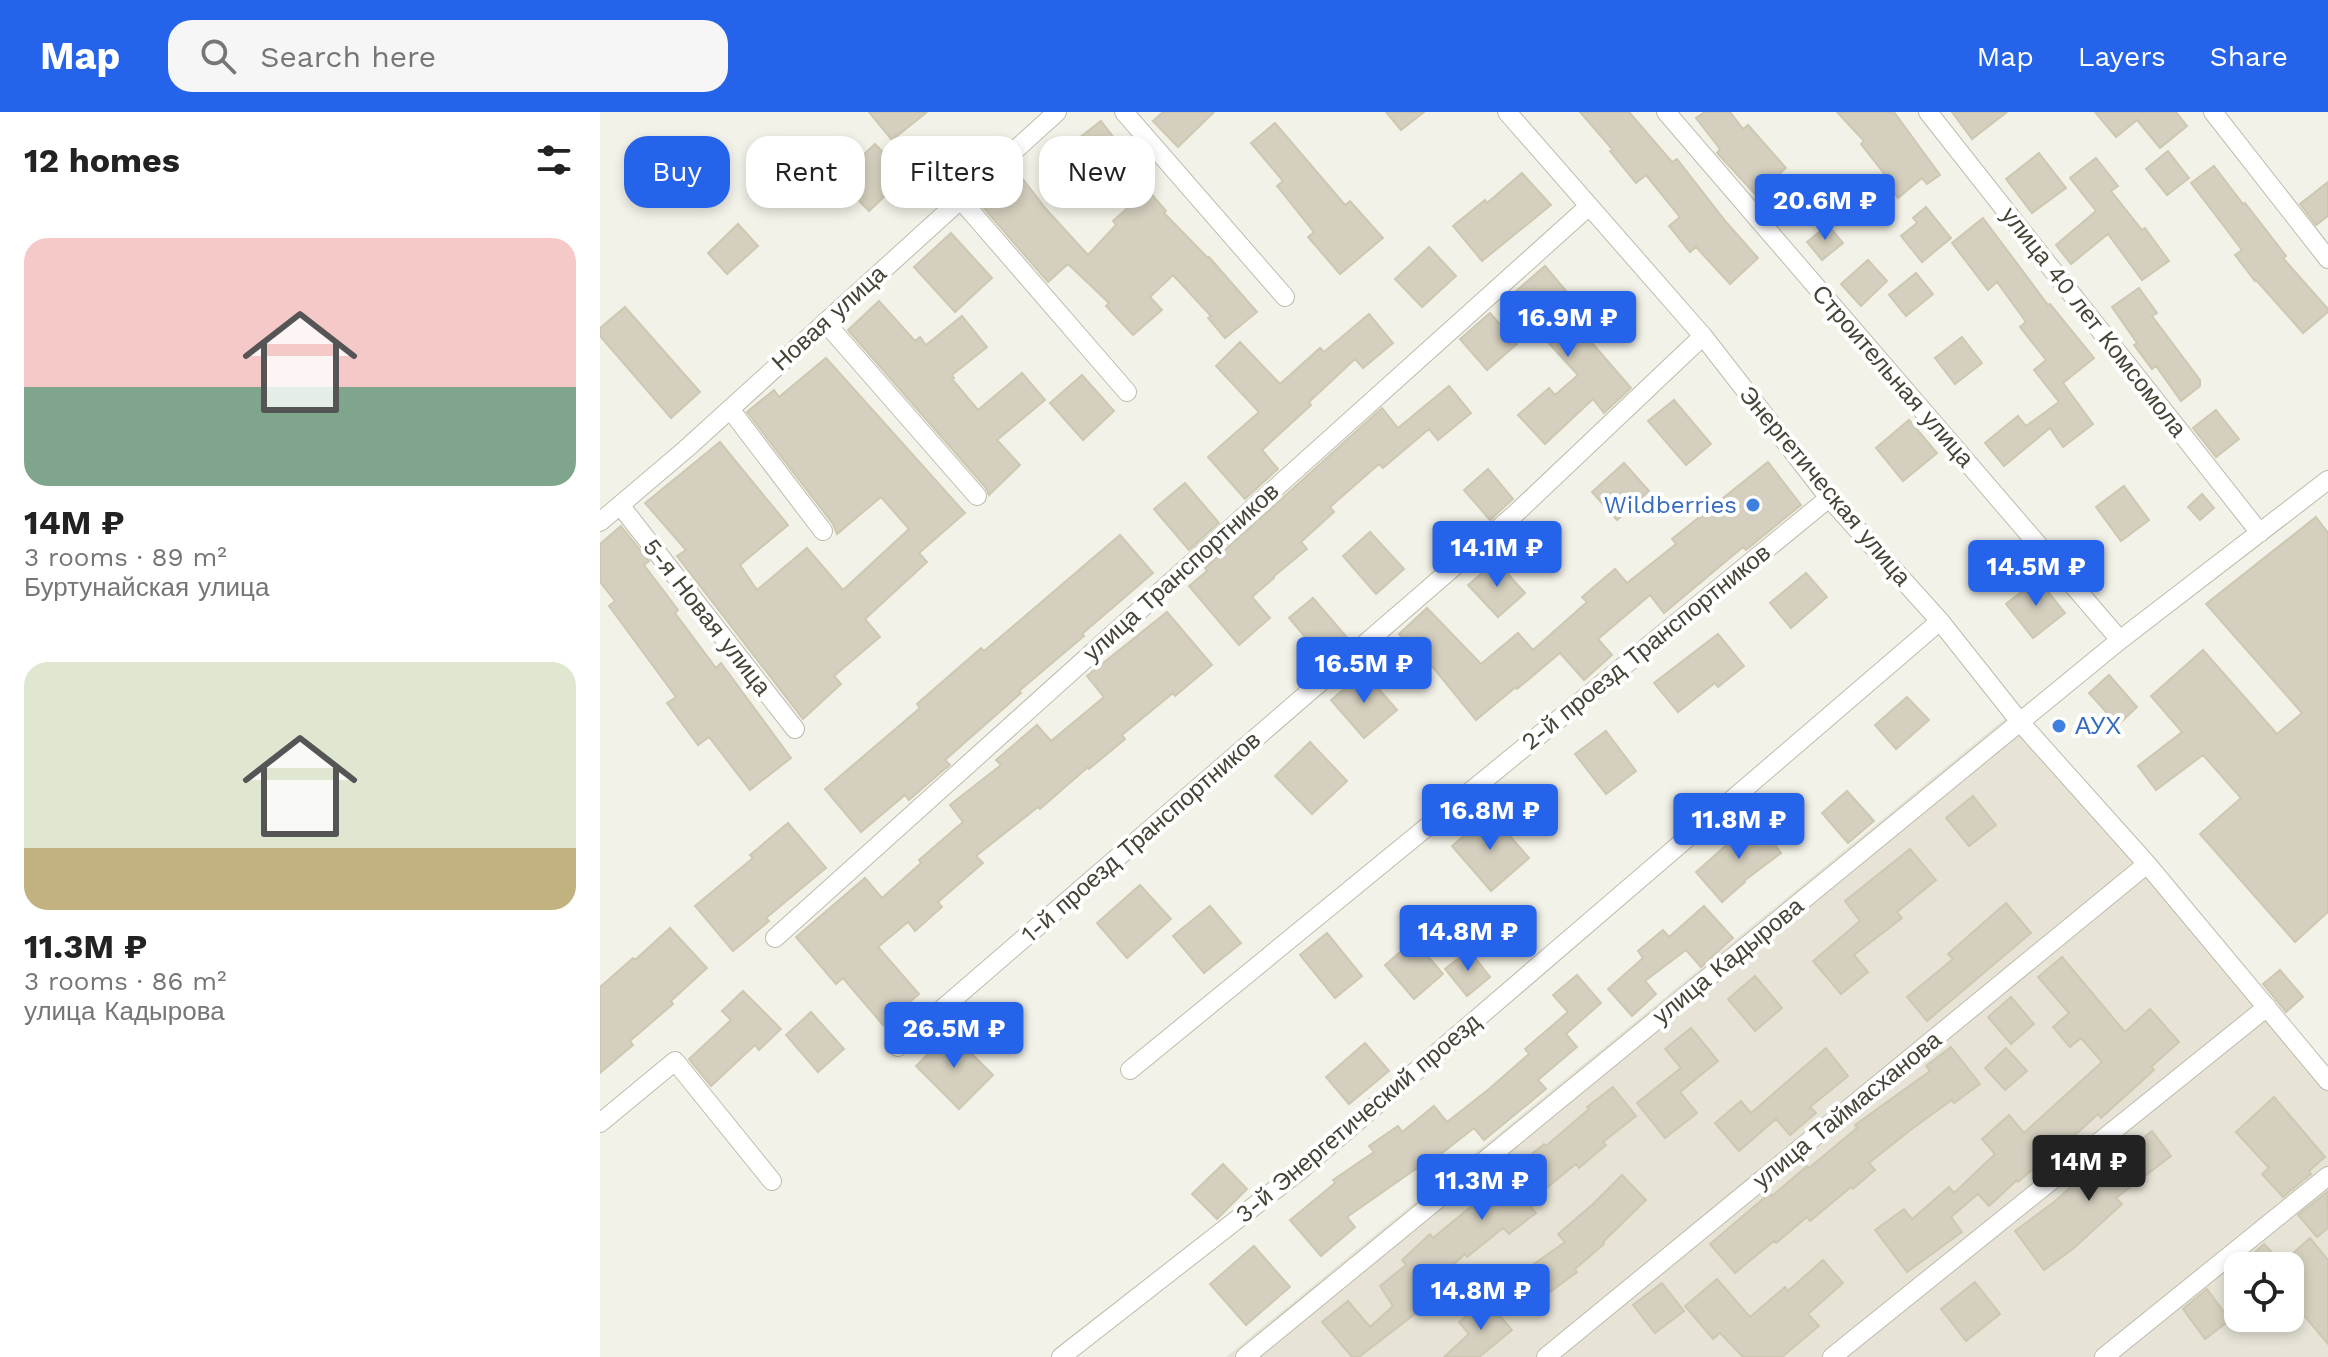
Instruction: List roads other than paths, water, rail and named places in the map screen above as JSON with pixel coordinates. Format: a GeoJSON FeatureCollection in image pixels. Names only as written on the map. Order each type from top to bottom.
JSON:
{"type":"FeatureCollection","features":[{"type":"Feature","properties":{"kind":"street","name":"Новая улица"},"geometry":{"type":"LineString","coordinates":[[1023,142],[1057,112]]}},
{"type":"Feature","properties":{"kind":"street"},"geometry":{"type":"LineString","coordinates":[[1124,112],[1285,297]]}},
{"type":"Feature","properties":{"kind":"street","name":"Энергетическая улица"},"geometry":{"type":"LineString","coordinates":[[1507,112],[1703,336],[1829,498],[1940,621],[2020,722],[2147,864],[2328,1081]]}},
{"type":"Feature","properties":{"kind":"street","name":"Строительная улица"},"geometry":{"type":"LineString","coordinates":[[1666,112],[2120,640]]}},
{"type":"Feature","properties":{"kind":"street","name":"улица 40 лет Комсомола"},"geometry":{"type":"LineString","coordinates":[[1928,112],[2260,533]]}},
{"type":"Feature","properties":{"kind":"street"},"geometry":{"type":"LineString","coordinates":[[2213,112],[2328,259]]}},
{"type":"Feature","properties":{"kind":"street","name":"улица Транспортников"},"geometry":{"type":"LineString","coordinates":[[775,938],[1588,207]]}},
{"type":"Feature","properties":{"kind":"street","name":"Новая улица"},"geometry":{"type":"LineString","coordinates":[[600,522],[730,409],[950,208]]}},
{"type":"Feature","properties":{"kind":"street"},"geometry":{"type":"LineString","coordinates":[[968,208],[1127,392]]}},
{"type":"Feature","properties":{"kind":"street"},"geometry":{"type":"LineString","coordinates":[[825,322],[977,496]]}},
{"type":"Feature","properties":{"kind":"street","name":"1-й проезд Транспортников"},"geometry":{"type":"LineString","coordinates":[[898,1047],[1514,515],[1703,336]]}},
{"type":"Feature","properties":{"kind":"street"},"geometry":{"type":"LineString","coordinates":[[730,409],[823,531]]}},
{"type":"Feature","properties":{"kind":"street","name":"улица Кадырова"},"geometry":{"type":"LineString","coordinates":[[1245,1357],[2120,640],[2328,480]]}},
{"type":"Feature","properties":{"kind":"street","name":"2-й проезд Транспортников"},"geometry":{"type":"LineString","coordinates":[[1130,1070],[1829,498]]}},
{"type":"Feature","properties":{"kind":"street","name":"5-я Новая улица"},"geometry":{"type":"LineString","coordinates":[[620,505],[795,729]]}},
{"type":"Feature","properties":{"kind":"street","name":"3-й Энергетический проезд"},"geometry":{"type":"LineString","coordinates":[[1061,1357],[1303,1168],[1940,621]]}},
{"type":"Feature","properties":{"kind":"street","name":"улица Таймасханова"},"geometry":{"type":"LineString","coordinates":[[1546,1357],[2147,864]]}},
{"type":"Feature","properties":{"kind":"street"},"geometry":{"type":"LineString","coordinates":[[1832,1357],[2267,1007]]}},
{"type":"Feature","properties":{"kind":"street"},"geometry":{"type":"LineString","coordinates":[[600,1123],[675,1061],[772,1181]]}},
{"type":"Feature","properties":{"kind":"street"},"geometry":{"type":"LineString","coordinates":[[2104,1357],[2328,1176]]}},
{"type":"Feature","properties":{"kind":"place","name":"Wildberries"},"geometry":{"type":"Point","coordinates":[1753,505]}},
{"type":"Feature","properties":{"kind":"place","name":"АУХ"},"geometry":{"type":"Point","coordinates":[2059,726]}}]}
